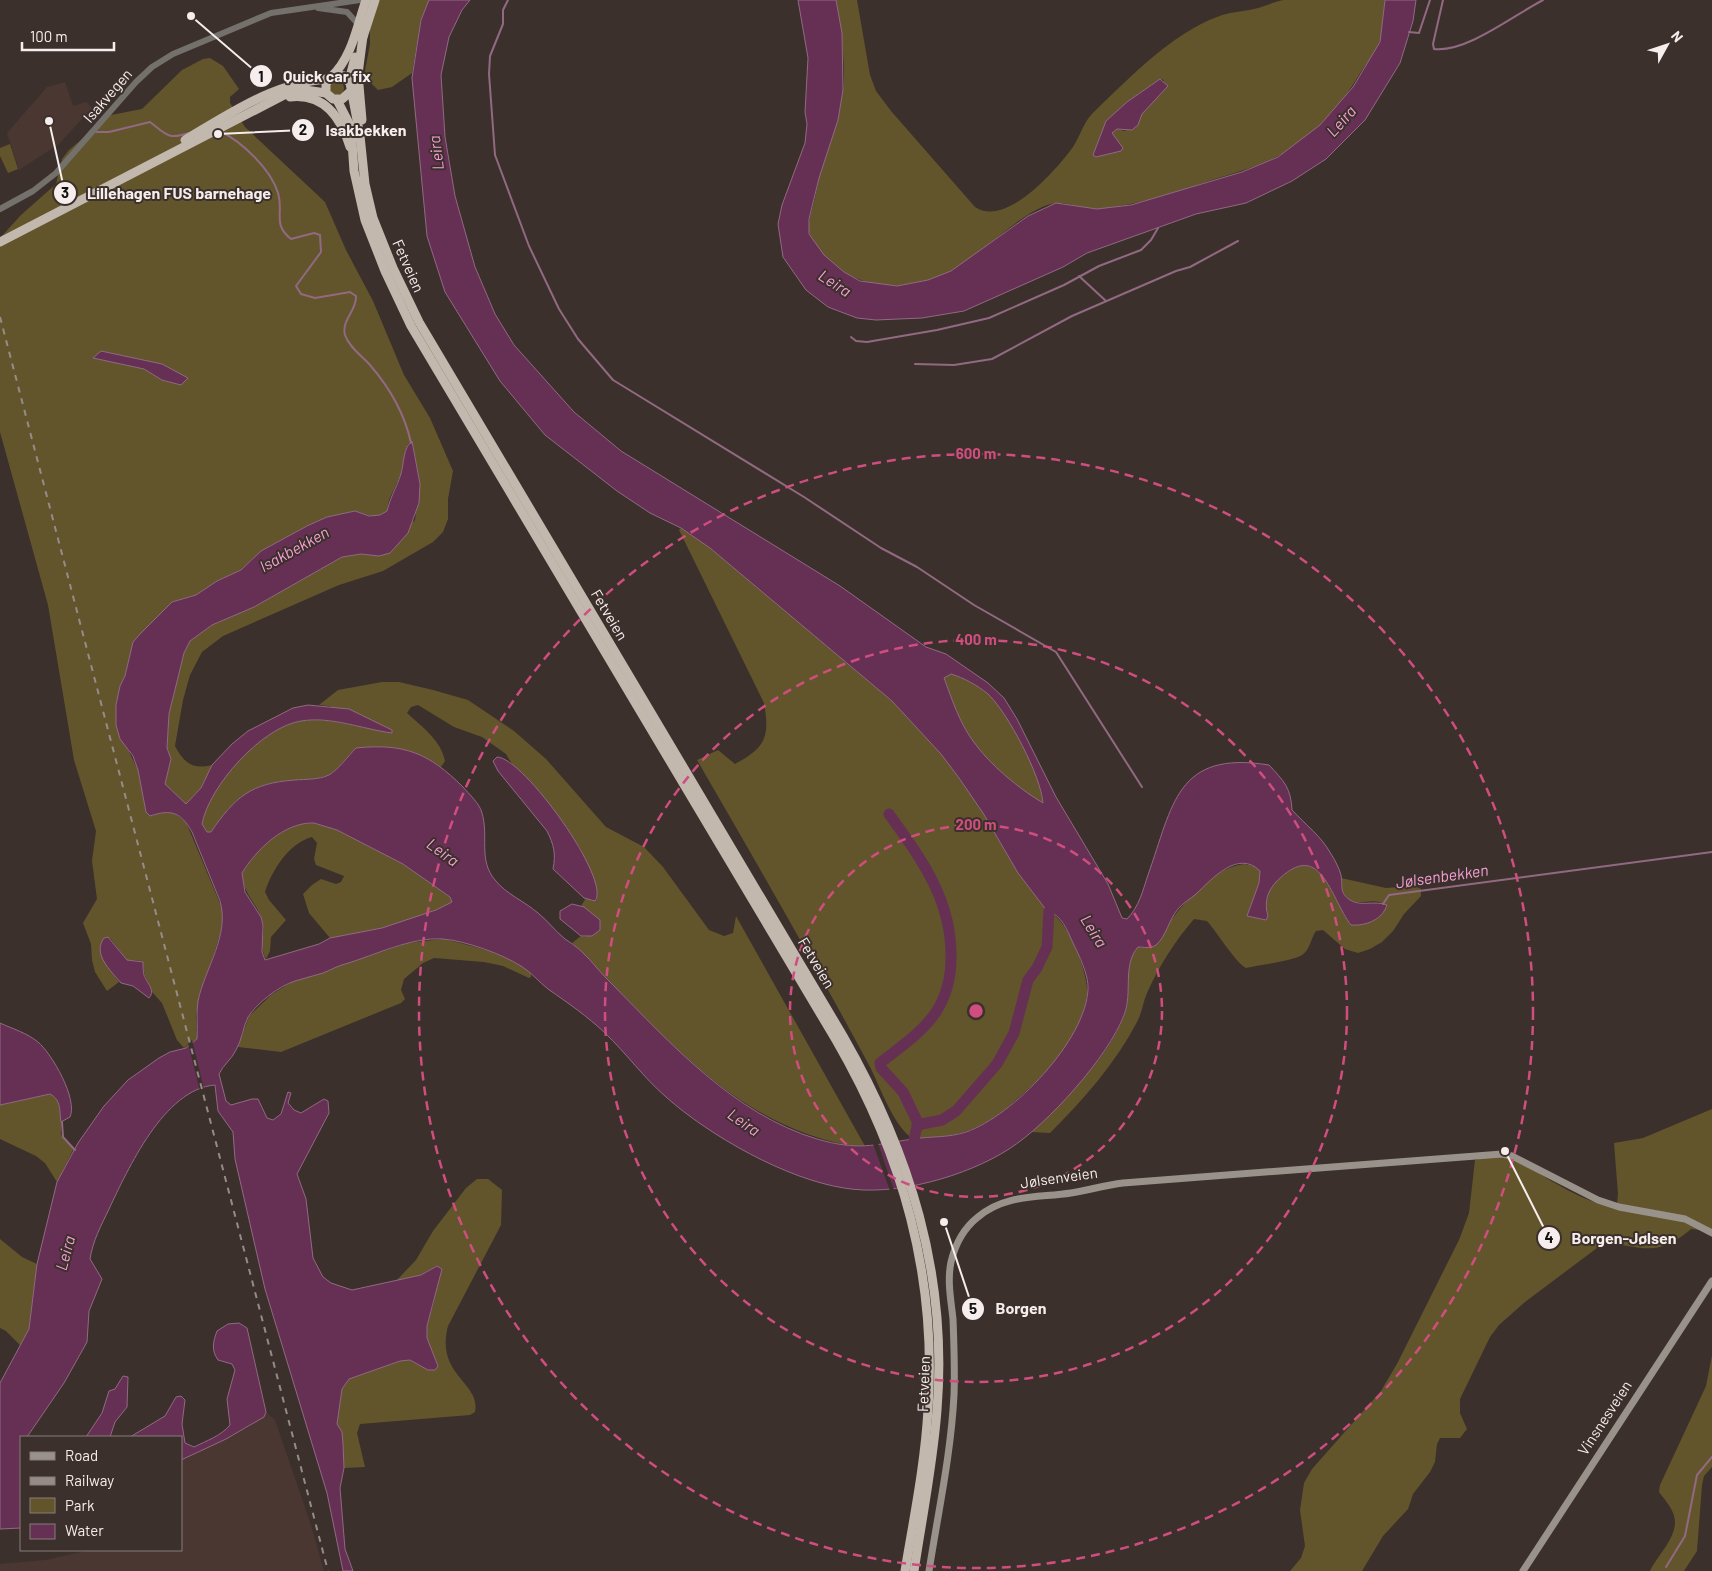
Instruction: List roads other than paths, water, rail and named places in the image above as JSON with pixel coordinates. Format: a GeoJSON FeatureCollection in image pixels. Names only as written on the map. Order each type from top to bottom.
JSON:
{"type":"FeatureCollection","features":[{"type":"Feature","properties":{"kind":"highway"},"geometry":{"type":"LineString","coordinates":[[326,93],[325,86],[329,78],[343,63],[366,0]]}},
{"type":"Feature","properties":{"kind":"highway"},"geometry":{"type":"LineString","coordinates":[[0,242],[158,158],[286,94],[299,90],[326,93],[337,100],[345,98],[350,92],[349,81],[375,0]]}},
{"type":"Feature","properties":{"kind":"highway"},"geometry":{"type":"LineString","coordinates":[[356,153],[362,125],[358,74],[363,36]]}},
{"type":"Feature","properties":{"kind":"highway"},"geometry":{"type":"LineString","coordinates":[[158,158],[188,138],[275,90],[340,75],[349,81]]}},
{"type":"Feature","properties":{"kind":"highway","name":"Fetveien"},"geometry":{"type":"LineString","coordinates":[[350,92],[356,116],[356,186],[368,227],[385,271],[411,326],[827,1025],[889,1134],[926,1237],[934,1292],[939,1367],[935,1434],[914,1571]]}},
{"type":"Feature","properties":{"kind":"highway"},"geometry":{"type":"LineString","coordinates":[[268,104],[299,96],[311,98],[324,104],[342,123],[356,153]]}},
{"type":"Feature","properties":{"kind":"highway","name":"Fetveien"},"geometry":{"type":"LineString","coordinates":[[337,100],[351,127],[356,153]]}},
{"type":"Feature","properties":{"kind":"highway","name":"Fetveien"},"geometry":{"type":"LineString","coordinates":[[905,1571],[926,1434],[930,1367],[924,1281],[911,1199]]}},
{"type":"Feature","properties":{"kind":"main road","name":"Jølsenveien"},"geometry":{"type":"LineString","coordinates":[[929,1571],[953,1405],[954,1352],[949,1283],[951,1263],[962,1236],[983,1213],[1000,1203],[1018,1198],[1074,1192],[1123,1183],[1502,1154],[1512,1156],[1598,1200],[1619,1207],[1685,1219],[1712,1233]]}},
{"type":"Feature","properties":{"kind":"main road","name":"Vinsnesveien"},"geometry":{"type":"LineString","coordinates":[[1523,1571],[1712,1281]]}},
{"type":"Feature","properties":{"kind":"street","name":"Isakvegen"},"geometry":{"type":"LineString","coordinates":[[0,209],[33,191],[56,173],[75,154],[128,90],[161,60],[187,46],[256,18],[283,10],[360,0]]}},
{"type":"Feature","properties":{"kind":"street","name":"Isakvegen"},"geometry":{"type":"LineString","coordinates":[[307,7],[346,12],[358,24]]}},
{"type":"Feature","properties":{"kind":"water","name":"Leira"},"geometry":{"type":"Polygon","coordinates":[[[429,0],[470,0],[462,10],[449,37],[441,75],[445,137],[455,196],[475,267],[495,314],[514,345],[574,412],[621,451],[840,586],[926,647],[946,654],[988,683],[1004,698],[1017,719],[1056,797],[1108,884],[1122,918],[1127,919],[1138,904],[1164,826],[1183,788],[1196,775],[1214,766],[1238,763],[1269,765],[1279,776],[1288,790],[1292,810],[1318,836],[1334,859],[1341,875],[1344,895],[1354,902],[1387,905],[1381,915],[1373,921],[1351,925],[1323,876],[1314,868],[1304,866],[1292,869],[1277,881],[1271,889],[1267,897],[1268,916],[1266,920],[1247,916],[1259,883],[1260,871],[1252,865],[1243,863],[1234,865],[1217,874],[1180,907],[1156,945],[1138,947],[1133,954],[1130,962],[1127,1006],[1116,1032],[1091,1069],[1041,1124],[1009,1149],[973,1168],[930,1182],[885,1190],[844,1188],[822,1183],[774,1166],[726,1141],[666,1097],[613,1041],[584,1015],[548,989],[521,966],[484,949],[462,942],[443,939],[418,941],[393,947],[323,973],[289,983],[275,991],[248,1017],[238,1046],[219,1074],[226,1101],[231,1105],[258,1099],[267,1118],[273,1120],[281,1114],[288,1092],[291,1093],[288,1103],[294,1110],[301,1113],[324,1099],[328,1101],[329,1113],[297,1174],[306,1199],[313,1258],[323,1277],[331,1283],[352,1290],[421,1275],[437,1266],[442,1269],[427,1326],[427,1338],[438,1366],[435,1370],[428,1370],[410,1360],[400,1361],[349,1379],[342,1389],[337,1424],[342,1432],[343,1444],[344,1468],[340,1488],[345,1549],[353,1571],[343,1571],[327,1493],[265,1289],[235,1159],[233,1132],[218,1111],[215,1085],[197,1090],[180,1100],[164,1115],[137,1153],[126,1173],[91,1252],[90,1259],[102,1279],[89,1311],[87,1342],[64,1383],[28,1436],[20,1436],[20,1528],[0,1529],[0,1383],[29,1329],[37,1264],[57,1182],[78,1143],[104,1106],[128,1080],[159,1058],[170,1052],[186,1048],[197,1039],[198,1001],[222,926],[220,901],[192,832],[184,820],[175,814],[164,813],[150,816],[146,812],[138,770],[133,756],[120,739],[116,725],[116,705],[133,642],[172,602],[196,595],[217,581],[241,570],[261,551],[307,526],[327,517],[355,511],[369,516],[380,515],[387,511],[401,474],[405,452],[412,441],[420,484],[419,503],[408,533],[390,553],[379,556],[361,554],[342,557],[254,607],[212,625],[190,641],[184,653],[169,714],[167,748],[171,759],[165,784],[186,804],[201,788],[212,765],[232,744],[248,731],[293,708],[308,705],[349,709],[392,730],[392,733],[324,720],[312,720],[286,726],[270,734],[239,760],[215,793],[202,824],[207,832],[211,832],[228,810],[246,794],[267,784],[325,777],[340,766],[356,748],[388,747],[402,749],[427,758],[451,775],[479,806],[484,822],[487,864],[499,885],[538,913],[561,936],[580,950],[657,1030],[731,1095],[758,1113],[787,1128],[832,1143],[865,1146],[946,1136],[966,1132],[985,1123],[1005,1110],[1044,1074],[1075,1031],[1084,1009],[1088,989],[1087,978],[1069,933],[1057,916],[1047,911],[1018,873],[983,813],[941,754],[892,701],[710,548],[681,528],[650,513],[617,491],[545,435],[500,381],[445,292],[427,236],[412,78],[421,20],[429,0]],[[951,674],[944,678],[968,734],[988,759],[1005,775],[1043,803],[1041,791],[1030,762],[1005,715],[988,694],[951,674]],[[314,823],[292,827],[282,832],[263,847],[242,873],[245,892],[261,917],[263,925],[262,952],[265,960],[319,944],[330,938],[382,928],[436,910],[452,902],[450,897],[403,864],[337,830],[314,823]]]}},
{"type":"Feature","properties":{"kind":"water","name":"Leira"},"geometry":{"type":"Polygon","coordinates":[[[798,0],[836,0],[842,33],[843,90],[838,120],[819,178],[809,219],[809,234],[824,255],[844,272],[860,281],[897,286],[928,280],[951,271],[1028,216],[1056,203],[1097,209],[1131,205],[1242,172],[1278,157],[1320,125],[1353,87],[1380,42],[1385,0],[1416,0],[1413,21],[1400,63],[1365,120],[1326,159],[1292,181],[1246,203],[1196,214],[1087,253],[1063,267],[964,311],[922,318],[876,320],[857,318],[828,307],[806,290],[783,257],[778,224],[782,205],[805,143],[807,124],[805,112],[808,58],[798,0]]]}},
{"type":"Feature","properties":{"kind":"water"},"geometry":{"type":"Polygon","coordinates":[[[1160,79],[1168,86],[1142,114],[1138,125],[1132,130],[1117,129],[1112,133],[1123,148],[1121,151],[1096,157],[1093,155],[1106,121],[1127,102],[1160,79]]]}},
{"type":"Feature","properties":{"kind":"water"},"geometry":{"type":"Polygon","coordinates":[[[101,351],[162,364],[188,378],[181,385],[162,380],[144,369],[93,358],[101,351]]]}},
{"type":"Feature","properties":{"kind":"water"},"geometry":{"type":"Polygon","coordinates":[[[497,757],[509,762],[526,777],[562,821],[591,870],[597,889],[595,901],[584,898],[553,869],[554,850],[547,831],[498,771],[493,761],[497,757]]]}},
{"type":"Feature","properties":{"kind":"water"},"geometry":{"type":"Polygon","coordinates":[[[572,904],[584,907],[600,920],[600,930],[592,936],[581,936],[560,919],[560,911],[572,904]]]}},
{"type":"Feature","properties":{"kind":"water"},"geometry":{"type":"Polygon","coordinates":[[[108,937],[127,960],[143,962],[144,975],[152,992],[149,998],[133,986],[121,983],[108,968],[101,956],[100,950],[104,938],[108,937]]]}},
{"type":"Feature","properties":{"kind":"water"},"geometry":{"type":"Polygon","coordinates":[[[0,1023],[34,1039],[50,1056],[67,1089],[70,1099],[70,1117],[61,1122],[58,1103],[50,1094],[0,1105],[0,1023]]]}},
{"type":"Feature","properties":{"kind":"water"},"geometry":{"type":"Polygon","coordinates":[[[239,1323],[247,1328],[266,1412],[264,1417],[226,1439],[182,1460],[182,1436],[132,1436],[165,1416],[176,1397],[181,1396],[185,1400],[182,1424],[185,1443],[194,1447],[213,1438],[230,1425],[227,1399],[235,1370],[232,1364],[218,1360],[214,1353],[217,1331],[228,1324],[239,1323]]]}},
{"type":"Feature","properties":{"kind":"water"},"geometry":{"type":"Polygon","coordinates":[[[123,1376],[128,1377],[127,1407],[115,1422],[110,1436],[87,1436],[102,1413],[109,1391],[115,1389],[123,1376]]]}},
{"type":"Feature","properties":{"kind":"waterway"},"geometry":{"type":"LineString","coordinates":[[508,0],[503,10],[503,24],[490,56],[489,74],[495,155],[529,246],[559,309],[578,339],[613,380],[804,497],[881,548],[917,567],[974,605],[1056,652],[1142,787]]}},
{"type":"Feature","properties":{"kind":"waterway"},"geometry":{"type":"LineString","coordinates":[[1409,32],[1419,33],[1430,0]]}},
{"type":"Feature","properties":{"kind":"waterway"},"geometry":{"type":"LineString","coordinates":[[1443,0],[1433,44],[1434,49],[1447,49],[1475,39],[1543,0]]}},
{"type":"Feature","properties":{"kind":"waterway","name":"Isakbekken"},"geometry":{"type":"LineString","coordinates":[[96,132],[109,132],[150,122],[168,135],[176,136],[189,133]]}},
{"type":"Feature","properties":{"kind":"waterway","name":"Isakbekken"},"geometry":{"type":"LineString","coordinates":[[220,131],[255,157],[269,175],[280,200],[280,223],[285,234],[291,239],[314,233],[320,235],[321,252],[296,286],[301,294],[315,298],[350,292],[356,296],[356,301],[345,325],[345,335],[349,343],[370,365],[390,392],[405,422],[411,443]]}},
{"type":"Feature","properties":{"kind":"waterway"},"geometry":{"type":"LineString","coordinates":[[851,337],[856,341],[867,342],[937,330],[989,318],[1064,285],[1099,266],[1141,250],[1151,240],[1158,228]]}},
{"type":"Feature","properties":{"kind":"waterway"},"geometry":{"type":"LineString","coordinates":[[915,364],[954,365],[992,359],[1072,316],[1176,271],[1190,267],[1238,241]]}},
{"type":"Feature","properties":{"kind":"waterway"},"geometry":{"type":"LineString","coordinates":[[1079,276],[1106,301]]}},
{"type":"Feature","properties":{"kind":"waterway"},"geometry":{"type":"LineString","coordinates":[[889,814],[933,881],[941,899],[950,937],[951,958],[948,986],[940,1006],[917,1033],[880,1063],[881,1068],[903,1092],[918,1123],[914,1139],[916,1153]]}},
{"type":"Feature","properties":{"kind":"waterway","name":"Jølsenbekken"},"geometry":{"type":"LineString","coordinates":[[1383,904],[1389,895],[1712,852]]}},
{"type":"Feature","properties":{"kind":"waterway"},"geometry":{"type":"LineString","coordinates":[[917,1125],[942,1120],[956,1111],[997,1064],[1014,1033],[1028,980],[1037,968],[1047,947],[1049,911]]}},
{"type":"Feature","properties":{"kind":"waterway"},"geometry":{"type":"LineString","coordinates":[[62,1122],[63,1137],[75,1150]]}},
{"type":"Feature","properties":{"kind":"waterway"},"geometry":{"type":"LineString","coordinates":[[1666,1567],[1685,1536],[1697,1475],[1712,1457]]}},
{"type":"Feature","properties":{"kind":"railway"},"geometry":{"type":"LineString","coordinates":[[0,317],[328,1571]]}},
{"type":"Feature","properties":{"kind":"place","name":"Quick car fix"},"geometry":{"type":"Point","coordinates":[191,16]}},
{"type":"Feature","properties":{"kind":"place","name":"Lillehagen FUS barnehage"},"geometry":{"type":"Point","coordinates":[49,121]}},
{"type":"Feature","properties":{"kind":"place","name":"Isakbekken"},"geometry":{"type":"Point","coordinates":[218,134]}},
{"type":"Feature","properties":{"kind":"place","name":"Borgen-Jølsen"},"geometry":{"type":"Point","coordinates":[1505,1151]}},
{"type":"Feature","properties":{"kind":"place","name":"Borgen"},"geometry":{"type":"Point","coordinates":[944,1222]}}]}
